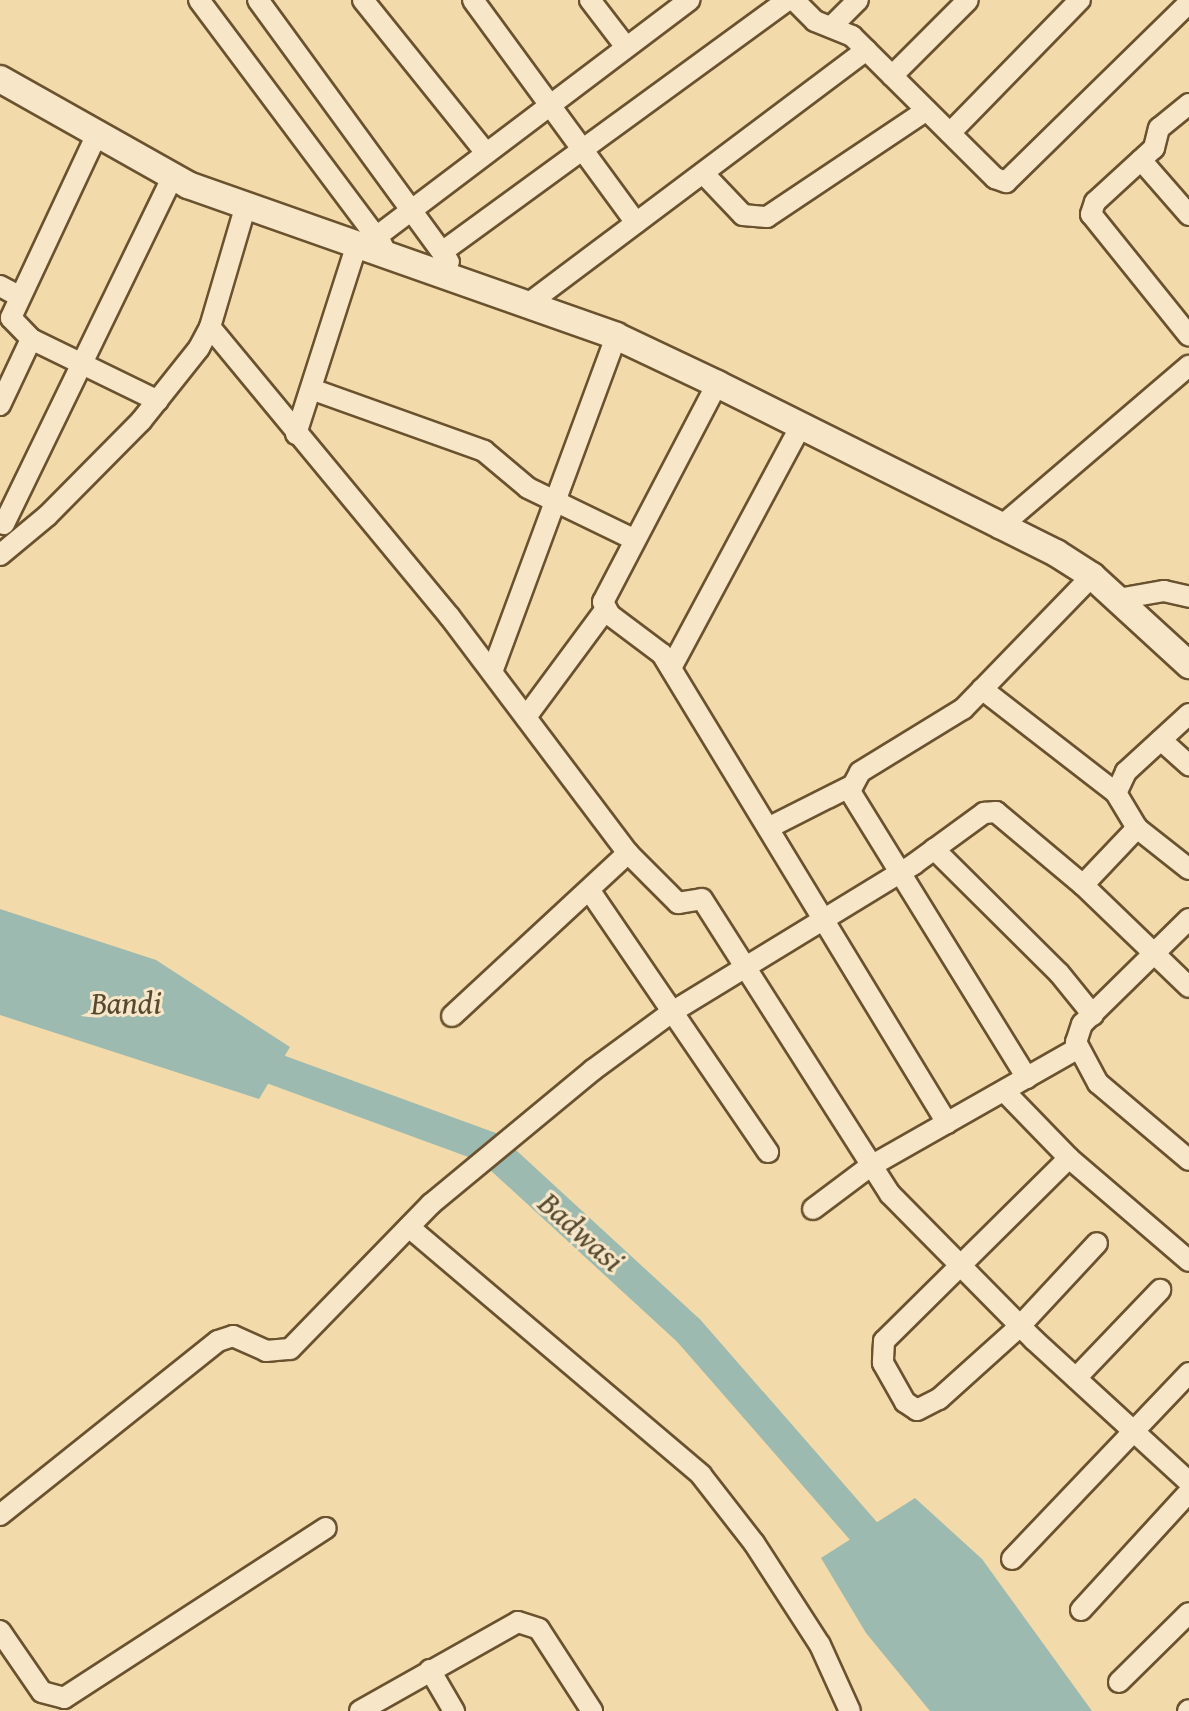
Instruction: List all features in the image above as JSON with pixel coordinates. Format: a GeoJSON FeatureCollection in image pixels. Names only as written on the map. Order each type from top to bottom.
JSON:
{"type":"FeatureCollection","features":[{"type":"Feature","properties":{"kind":"street"},"geometry":{"type":"LineString","coordinates":[[199,0],[374,245]]}},
{"type":"Feature","properties":{"kind":"street"},"geometry":{"type":"LineString","coordinates":[[258,0],[462,280]]}},
{"type":"Feature","properties":{"kind":"street"},"geometry":{"type":"LineString","coordinates":[[363,0],[486,153]]}},
{"type":"Feature","properties":{"kind":"street"},"geometry":{"type":"LineString","coordinates":[[473,0],[636,223]]}},
{"type":"Feature","properties":{"kind":"street"},"geometry":{"type":"LineString","coordinates":[[590,0],[626,47]]}},
{"type":"Feature","properties":{"kind":"street"},"geometry":{"type":"LineString","coordinates":[[296,434],[374,245],[412,210],[689,0]]}},
{"type":"Feature","properties":{"kind":"street"},"geometry":{"type":"LineString","coordinates":[[442,252],[787,0]]}},
{"type":"Feature","properties":{"kind":"street"},"geometry":{"type":"LineString","coordinates":[[794,0],[815,21],[833,25],[866,50],[995,178],[1010,181],[1189,3]]}},
{"type":"Feature","properties":{"kind":"street"},"geometry":{"type":"LineString","coordinates":[[833,25],[858,0]]}},
{"type":"Feature","properties":{"kind":"street"},"geometry":{"type":"LineString","coordinates":[[892,76],[968,0]]}},
{"type":"Feature","properties":{"kind":"street"},"geometry":{"type":"LineString","coordinates":[[950,133],[1080,0]]}},
{"type":"Feature","properties":{"kind":"street"},"geometry":{"type":"LineString","coordinates":[[528,304],[866,50]]}},
{"type":"Feature","properties":{"kind":"street"},"geometry":{"type":"LineString","coordinates":[[0,79],[173,176],[246,205],[374,245],[616,336],[717,384],[1092,576],[1157,641],[1189,665]]}},
{"type":"Feature","properties":{"kind":"street"},"geometry":{"type":"LineString","coordinates":[[1187,104],[1159,128],[1154,148],[1095,202],[1091,214],[1189,336]]}},
{"type":"Feature","properties":{"kind":"street"},"geometry":{"type":"LineString","coordinates":[[703,173],[743,215],[767,217],[927,110]]}},
{"type":"Feature","properties":{"kind":"street"},"geometry":{"type":"LineString","coordinates":[[97,134],[11,318],[31,339],[158,401]]}},
{"type":"Feature","properties":{"kind":"street"},"geometry":{"type":"LineString","coordinates":[[1141,160],[1189,215]]}},
{"type":"Feature","properties":{"kind":"street"},"geometry":{"type":"LineString","coordinates":[[25,534],[2,523],[173,176]]}},
{"type":"Feature","properties":{"kind":"street"},"geometry":{"type":"LineString","coordinates":[[0,555],[25,534],[158,401],[210,327],[246,205]]}},
{"type":"Feature","properties":{"kind":"street"},"geometry":{"type":"LineString","coordinates":[[0,286],[19,296]]}},
{"type":"Feature","properties":{"kind":"street"},"geometry":{"type":"LineString","coordinates":[[210,327],[492,672],[628,853],[678,903],[702,899],[869,1167],[959,1266],[1189,1482]]}},
{"type":"Feature","properties":{"kind":"street"},"geometry":{"type":"LineString","coordinates":[[492,672],[616,336]]}},
{"type":"Feature","properties":{"kind":"street"},"geometry":{"type":"LineString","coordinates":[[0,405],[31,339]]}},
{"type":"Feature","properties":{"kind":"street"},"geometry":{"type":"LineString","coordinates":[[999,528],[1189,366]]}},
{"type":"Feature","properties":{"kind":"street"},"geometry":{"type":"LineString","coordinates":[[717,384],[603,595],[606,609],[652,644],[671,668],[947,1123]]}},
{"type":"Feature","properties":{"kind":"street"},"geometry":{"type":"LineString","coordinates":[[314,390],[484,451],[522,483],[633,539]]}},
{"type":"Feature","properties":{"kind":"street"},"geometry":{"type":"LineString","coordinates":[[671,668],[801,426]]}},
{"type":"Feature","properties":{"kind":"street"},"geometry":{"type":"LineString","coordinates":[[768,828],[851,786],[860,772],[949,719],[1092,576]]}},
{"type":"Feature","properties":{"kind":"street"},"geometry":{"type":"LineString","coordinates":[[1118,599],[1164,591],[1189,597]]}},
{"type":"Feature","properties":{"kind":"street"},"geometry":{"type":"LineString","coordinates":[[526,717],[606,609]]}},
{"type":"Feature","properties":{"kind":"street"},"geometry":{"type":"LineString","coordinates":[[982,689],[1116,793],[1137,828],[1189,869]]}},
{"type":"Feature","properties":{"kind":"street"},"geometry":{"type":"LineString","coordinates":[[1116,793],[1126,772],[1189,714]]}},
{"type":"Feature","properties":{"kind":"street"},"geometry":{"type":"LineString","coordinates":[[1161,740],[1189,765]]}},
{"type":"Feature","properties":{"kind":"street"},"geometry":{"type":"LineString","coordinates":[[851,786],[851,796],[1027,1078]]}},
{"type":"Feature","properties":{"kind":"street"},"geometry":{"type":"LineString","coordinates":[[0,1515],[218,1341],[233,1336],[266,1351],[290,1349],[431,1204],[562,1096],[672,1012],[901,872],[984,813],[996,812],[1083,885],[1189,987]]}},
{"type":"Feature","properties":{"kind":"street"},"geometry":{"type":"LineString","coordinates":[[1083,885],[1137,828]]}},
{"type":"Feature","properties":{"kind":"street"},"geometry":{"type":"LineString","coordinates":[[934,849],[1059,973],[1093,1015]]}},
{"type":"Feature","properties":{"kind":"street"},"geometry":{"type":"LineString","coordinates":[[452,1016],[628,853]]}},
{"type":"Feature","properties":{"kind":"street"},"geometry":{"type":"LineString","coordinates":[[590,891],[768,1152]]}},
{"type":"Feature","properties":{"kind":"street"},"geometry":{"type":"LineString","coordinates":[[1189,919],[1078,1029],[1077,1049],[1098,1083],[1189,1160]]}},
{"type":"Feature","properties":{"kind":"street"},"geometry":{"type":"LineString","coordinates":[[813,1209],[869,1167],[1077,1049]]}},
{"type":"Feature","properties":{"kind":"street"},"geometry":{"type":"LineString","coordinates":[[1004,1091],[1069,1158],[1189,1261]]}},
{"type":"Feature","properties":{"kind":"street"},"geometry":{"type":"LineString","coordinates":[[1069,1158],[881,1346],[883,1363],[908,1405],[923,1409],[939,1399],[1020,1326],[1097,1243]]}},
{"type":"Feature","properties":{"kind":"street"},"geometry":{"type":"LineString","coordinates":[[409,1227],[701,1475],[754,1543],[820,1645],[850,1711]]}},
{"type":"Feature","properties":{"kind":"street"},"geometry":{"type":"LineString","coordinates":[[1076,1378],[1160,1290]]}},
{"type":"Feature","properties":{"kind":"street"},"geometry":{"type":"LineString","coordinates":[[1012,1559],[1136,1433],[1189,1373]]}},
{"type":"Feature","properties":{"kind":"street"},"geometry":{"type":"LineString","coordinates":[[1081,1610],[1189,1492]]}},
{"type":"Feature","properties":{"kind":"street"},"geometry":{"type":"LineString","coordinates":[[0,1631],[42,1692],[64,1698],[326,1528]]}},
{"type":"Feature","properties":{"kind":"street"},"geometry":{"type":"LineString","coordinates":[[1119,1682],[1189,1613]]}},
{"type":"Feature","properties":{"kind":"street"},"geometry":{"type":"LineString","coordinates":[[360,1711],[499,1630],[528,1623],[548,1641],[592,1711]]}},
{"type":"Feature","properties":{"kind":"street"},"geometry":{"type":"LineString","coordinates":[[430,1670],[454,1711]]}},
{"type":"Feature","properties":{"kind":"water","name":"Bandi"},"geometry":{"type":"Polygon","coordinates":[[[0,909],[156,960],[290,1047],[259,1099],[0,1015],[0,909]]]}},
{"type":"Feature","properties":{"kind":"water"},"geometry":{"type":"Polygon","coordinates":[[[915,1498],[982,1559],[1092,1711],[930,1711],[866,1633],[821,1558],[915,1498]]]}},
{"type":"Feature","properties":{"kind":"waterway","name":"Badwasi"},"geometry":{"type":"LineString","coordinates":[[236,1055],[490,1148],[689,1331],[892,1564]]}}]}
